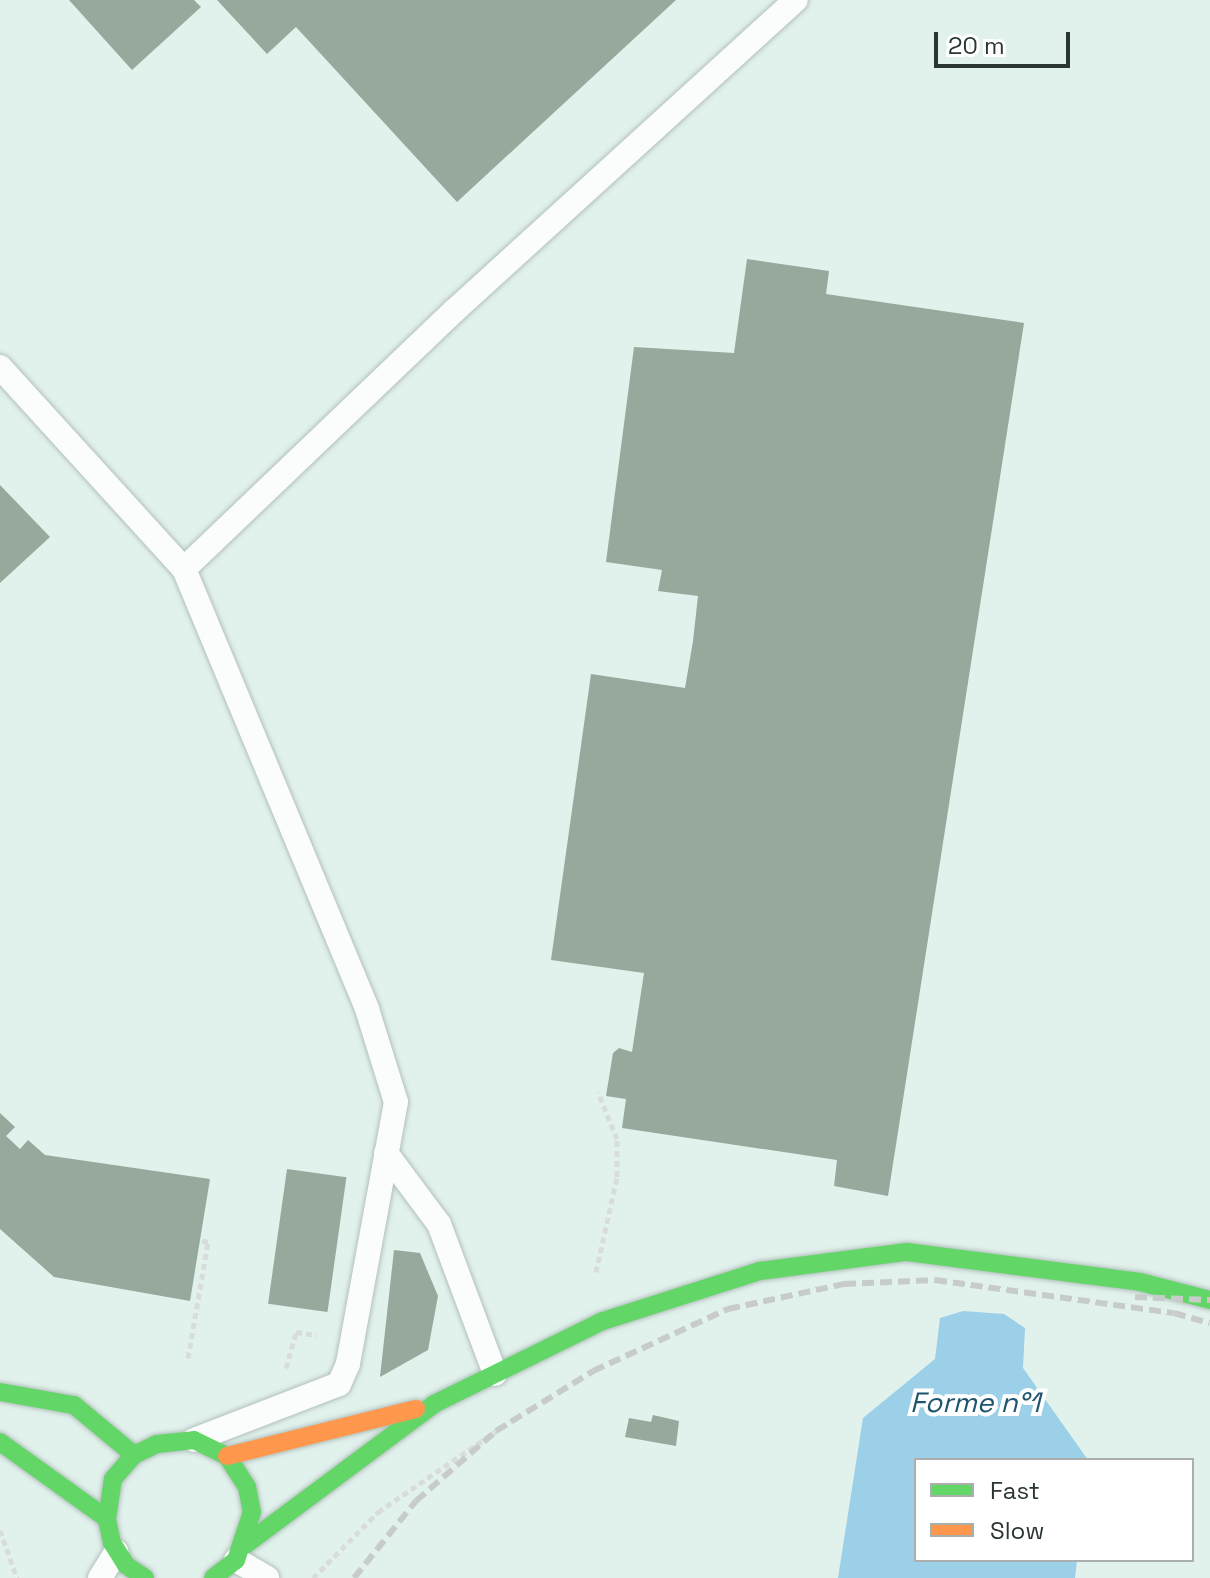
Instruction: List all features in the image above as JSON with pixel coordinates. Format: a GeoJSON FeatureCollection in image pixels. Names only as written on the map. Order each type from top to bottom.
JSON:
{"type":"FeatureCollection","features":[{"type":"Feature","properties":{"kind":"street"},"geometry":{"type":"LineString","coordinates":[[227,1456],[434,1404],[603,1321],[760,1271],[907,1252],[1140,1282],[1210,1300]]}},
{"type":"Feature","properties":{"kind":"street"},"geometry":{"type":"LineString","coordinates":[[0,1392],[74,1405],[134,1455]]}},
{"type":"Feature","properties":{"kind":"street"},"geometry":{"type":"LineString","coordinates":[[213,1578],[434,1404]]}},
{"type":"Feature","properties":{"kind":"street"},"geometry":{"type":"LineString","coordinates":[[145,1578],[123,1565],[107,1519],[113,1479],[134,1455],[157,1444],[194,1440],[227,1456],[247,1487],[252,1512],[234,1562]]}},
{"type":"Feature","properties":{"kind":"street"},"geometry":{"type":"LineString","coordinates":[[0,1442],[19,1451],[51,1483],[107,1519]]}},
{"type":"Feature","properties":{"kind":"lane"},"geometry":{"type":"LineString","coordinates":[[184,569],[454,311],[796,0]]}},
{"type":"Feature","properties":{"kind":"lane"},"geometry":{"type":"LineString","coordinates":[[0,367],[184,569],[367,1009],[396,1102],[348,1364],[339,1384],[194,1440]]}},
{"type":"Feature","properties":{"kind":"lane"},"geometry":{"type":"LineString","coordinates":[[386,1153],[439,1224],[495,1374]]}},
{"type":"Feature","properties":{"kind":"lane"},"geometry":{"type":"LineString","coordinates":[[234,1562],[267,1578]]}},
{"type":"Feature","properties":{"kind":"lane"},"geometry":{"type":"LineString","coordinates":[[100,1578],[123,1565]]}},
{"type":"Feature","properties":{"kind":"path"},"geometry":{"type":"LineString","coordinates":[[596,1272],[617,1177],[617,1139],[598,1092]]}},
{"type":"Feature","properties":{"kind":"path"},"geometry":{"type":"LineString","coordinates":[[188,1358],[208,1242],[199,1240]]}},
{"type":"Feature","properties":{"kind":"path"},"geometry":{"type":"LineString","coordinates":[[313,1578],[378,1512],[519,1415]]}},
{"type":"Feature","properties":{"kind":"path"},"geometry":{"type":"LineString","coordinates":[[0,1530],[17,1578]]}},
{"type":"Feature","properties":{"kind":"water","name":"Forme n°1"},"geometry":{"type":"Polygon","coordinates":[[[963,1311],[1004,1314],[1025,1328],[1023,1368],[1087,1458],[914,1458],[914,1562],[1077,1562],[1075,1578],[838,1578],[863,1418],[935,1359],[940,1318],[963,1311]]]}},
{"type":"Feature","properties":{"kind":"building"},"geometry":{"type":"Polygon","coordinates":[[[69,0],[194,0],[201,7],[132,70],[69,0]]]}},
{"type":"Feature","properties":{"kind":"building"},"geometry":{"type":"Polygon","coordinates":[[[217,0],[676,0],[457,202],[296,27],[267,54],[217,0]]]}},
{"type":"Feature","properties":{"kind":"building"},"geometry":{"type":"Polygon","coordinates":[[[747,259],[829,271],[826,294],[1024,323],[888,1196],[834,1186],[837,1160],[622,1128],[626,1099],[606,1096],[613,1053],[619,1048],[632,1052],[644,973],[551,960],[591,674],[685,688],[693,641],[698,596],[658,591],[662,570],[606,562],[634,347],[734,353],[747,259]]]}},
{"type":"Feature","properties":{"kind":"building"},"geometry":{"type":"Polygon","coordinates":[[[0,485],[50,537],[0,583],[0,485]]]}},
{"type":"Feature","properties":{"kind":"building"},"geometry":{"type":"Polygon","coordinates":[[[0,1113],[15,1127],[6,1136],[20,1149],[28,1140],[45,1155],[210,1179],[190,1301],[54,1277],[0,1229],[0,1113]]]}},
{"type":"Feature","properties":{"kind":"building"},"geometry":{"type":"Polygon","coordinates":[[[287,1169],[346,1177],[327,1312],[268,1304],[287,1169]]]}},
{"type":"Feature","properties":{"kind":"building"},"geometry":{"type":"Polygon","coordinates":[[[394,1250],[420,1253],[438,1296],[428,1350],[380,1377],[394,1250]]]}},
{"type":"Feature","properties":{"kind":"building"},"geometry":{"type":"Polygon","coordinates":[[[653,1415],[679,1421],[676,1446],[625,1437],[629,1418],[651,1422],[653,1415]]]}},
{"type":"Feature","properties":{"kind":"railway"},"geometry":{"type":"LineString","coordinates":[[354,1578],[416,1501],[496,1431],[593,1371],[728,1309],[844,1284],[935,1280],[1174,1313],[1210,1323]]}},
{"type":"Feature","properties":{"kind":"railway"},"geometry":{"type":"LineString","coordinates":[[1135,1297],[1210,1300]]}},
{"type":"Feature","properties":{"kind":"traffic: fast"},"geometry":{"type":"LineString","coordinates":[[245,1545],[434,1404],[603,1321],[760,1271],[907,1252],[1140,1282],[1210,1300]]}},
{"type":"Feature","properties":{"kind":"traffic: fast"},"geometry":{"type":"LineString","coordinates":[[0,1392],[74,1405],[134,1455]]}},
{"type":"Feature","properties":{"kind":"traffic: fast"},"geometry":{"type":"LineString","coordinates":[[145,1578],[126,1565],[112,1543],[107,1519],[113,1479],[134,1455],[157,1444],[194,1440],[227,1456],[247,1487],[252,1512],[236,1560],[213,1578]]}},
{"type":"Feature","properties":{"kind":"traffic: fast"},"geometry":{"type":"LineString","coordinates":[[0,1442],[107,1519]]}},
{"type":"Feature","properties":{"kind":"traffic: slow"},"geometry":{"type":"LineString","coordinates":[[227,1456],[416,1409]]}}]}
